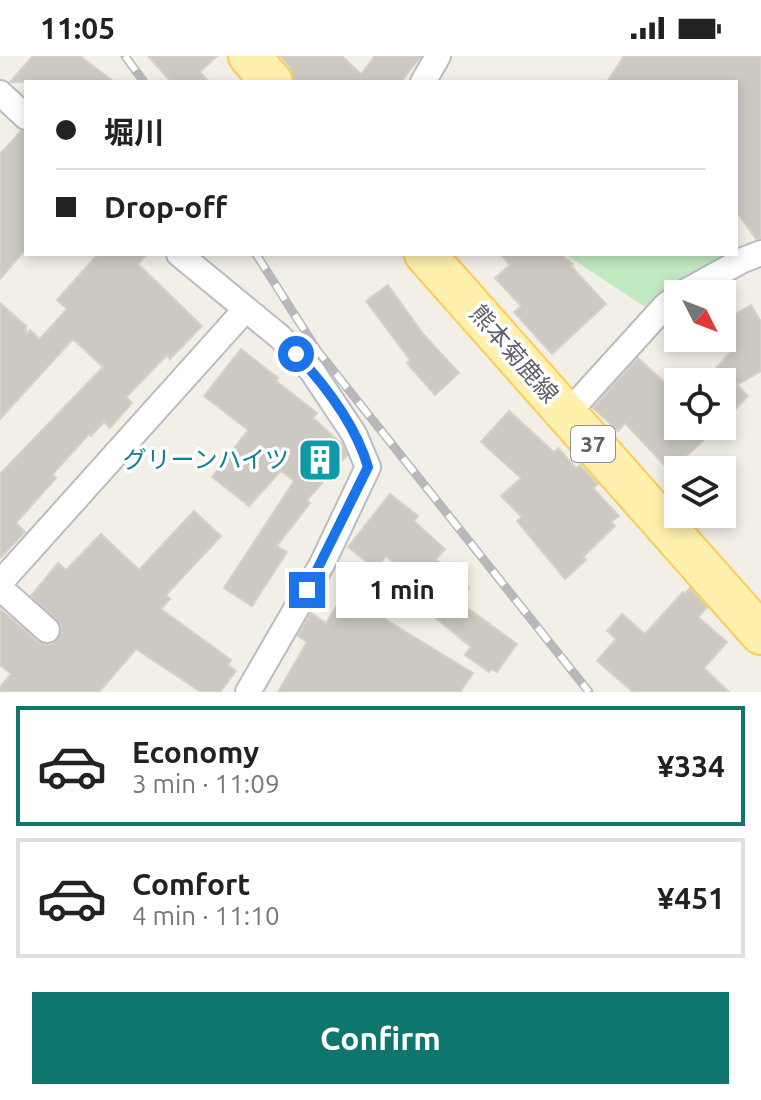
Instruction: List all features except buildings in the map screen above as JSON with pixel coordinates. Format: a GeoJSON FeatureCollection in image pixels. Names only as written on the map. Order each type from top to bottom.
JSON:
{"type":"FeatureCollection","features":[{"type":"Feature","properties":{"kind":"main road"},"geometry":{"type":"LineString","coordinates":[[249,56],[270,80]]}},
{"type":"Feature","properties":{"kind":"main road","name":"熊本菊鹿線"},"geometry":{"type":"LineString","coordinates":[[427,256],[761,634]]}},
{"type":"Feature","properties":{"kind":"street"},"geometry":{"type":"LineString","coordinates":[[424,80],[438,56]]}},
{"type":"Feature","properties":{"kind":"street"},"geometry":{"type":"LineString","coordinates":[[3,101],[24,116]]}},
{"type":"Feature","properties":{"kind":"street"},"geometry":{"type":"LineString","coordinates":[[703,280],[747,252]]}},
{"type":"Feature","properties":{"kind":"street"},"geometry":{"type":"LineString","coordinates":[[181,256],[280,337],[312,371],[354,434],[368,467],[322,564],[248,692]]}},
{"type":"Feature","properties":{"kind":"street"},"geometry":{"type":"LineString","coordinates":[[567,414],[664,309]]}},
{"type":"Feature","properties":{"kind":"street"},"geometry":{"type":"LineString","coordinates":[[47,630],[0,586],[245,310]]}},
{"type":"Feature","properties":{"kind":"green space"},"geometry":{"type":"Polygon","coordinates":[[[568,256],[726,256],[683,280],[664,280],[664,292],[648,309],[568,256]]]}},
{"type":"Feature","properties":{"kind":"railway"},"geometry":{"type":"LineString","coordinates":[[125,56],[143,80]]}},
{"type":"Feature","properties":{"kind":"railway"},"geometry":{"type":"LineString","coordinates":[[257,256],[317,350],[589,692]]}},
{"type":"Feature","properties":{"kind":"place","name":"グリーンハイツ"},"geometry":{"type":"Point","coordinates":[320,460]}},
{"type":"Feature","properties":{"kind":"route"},"geometry":{"type":"LineString","coordinates":[[296,354],[312,371],[354,434],[368,467],[307,590]]}}]}
